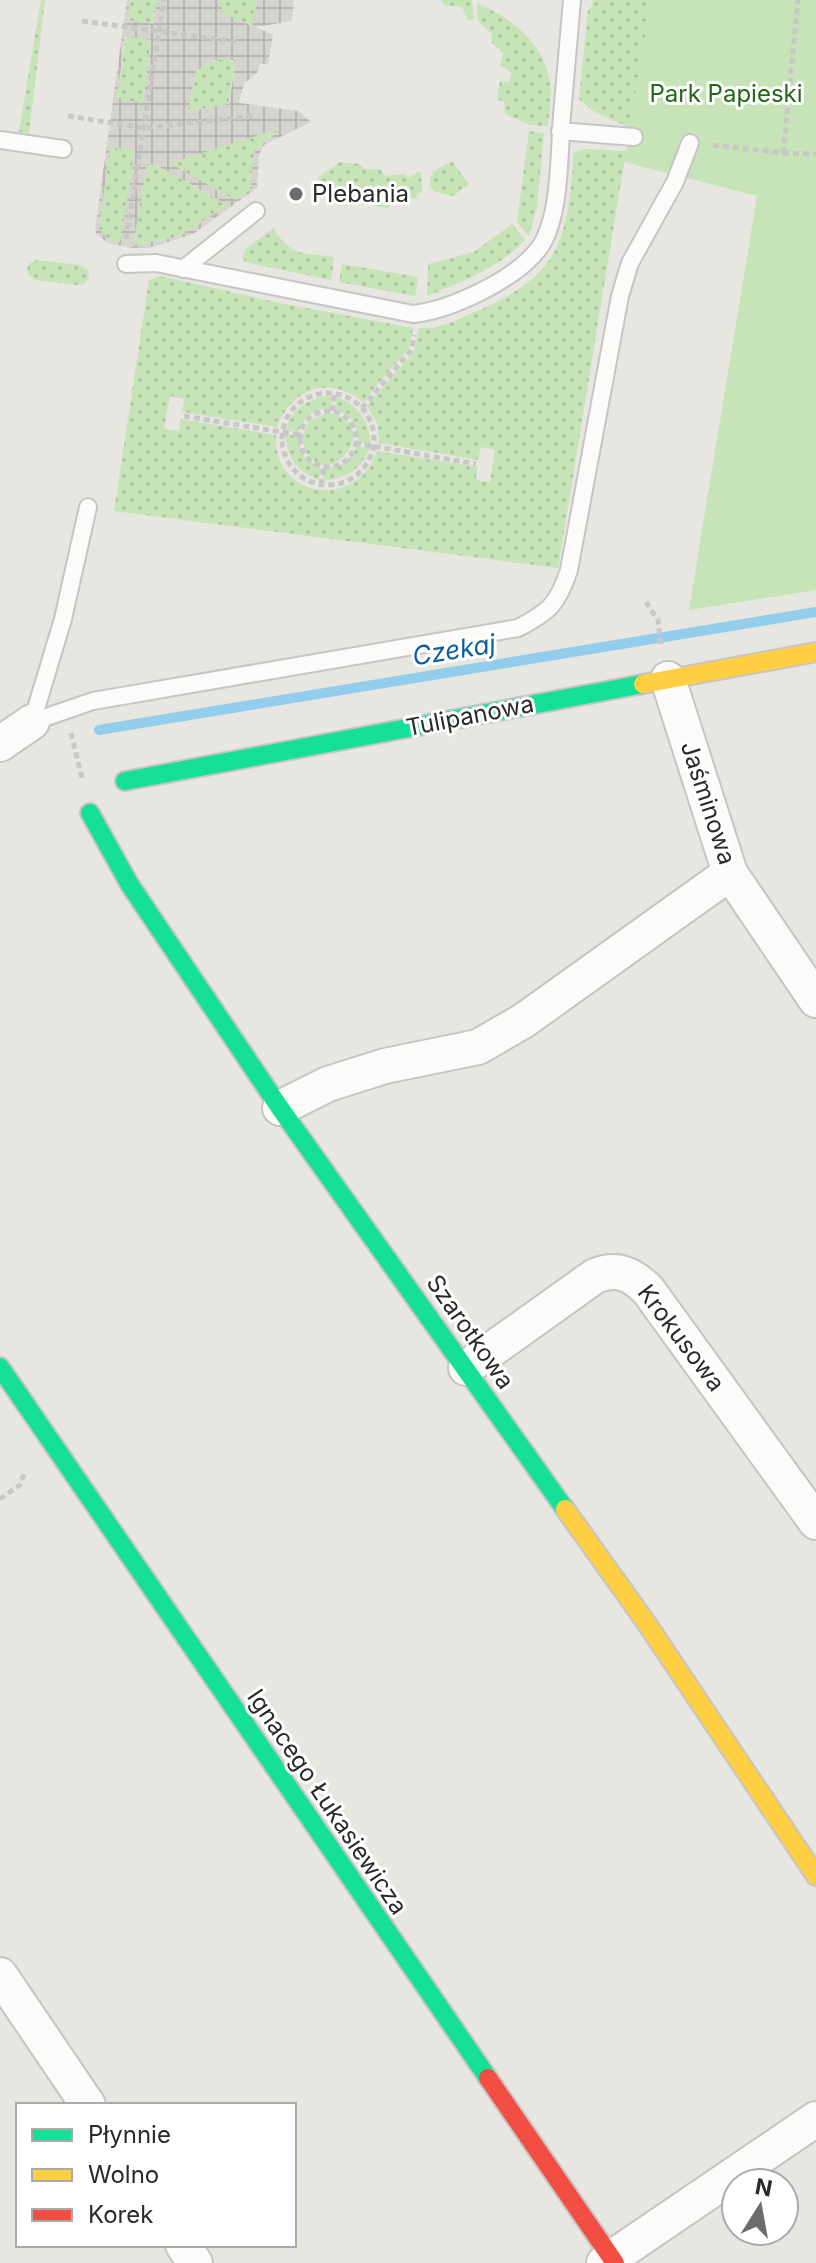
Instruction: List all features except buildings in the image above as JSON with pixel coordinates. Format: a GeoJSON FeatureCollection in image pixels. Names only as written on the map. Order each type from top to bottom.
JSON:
{"type":"FeatureCollection","features":[{"type":"Feature","properties":{"kind":"street","name":"Tulipanowa"},"geometry":{"type":"LineString","coordinates":[[125,781],[665,665],[816,652]]}},
{"type":"Feature","properties":{"kind":"street","name":"Jaśminowa"},"geometry":{"type":"LineString","coordinates":[[665,665],[730,873],[816,1000]]}},
{"type":"Feature","properties":{"kind":"street"},"geometry":{"type":"LineString","coordinates":[[0,744],[32,722]]}},
{"type":"Feature","properties":{"kind":"street","name":"Szarotkowa"},"geometry":{"type":"LineString","coordinates":[[90,813],[130,885],[280,1108],[645,1621],[816,1876]]}},
{"type":"Feature","properties":{"kind":"street"},"geometry":{"type":"LineString","coordinates":[[280,1108],[328,1084],[385,1066],[478,1047],[523,1021],[730,873]]}},
{"type":"Feature","properties":{"kind":"street","name":"Krokusowa"},"geometry":{"type":"LineString","coordinates":[[466,1368],[595,1276],[606,1271],[629,1274],[648,1290],[816,1522]]}},
{"type":"Feature","properties":{"kind":"street","name":"Ignacego Łukasiewicza"},"geometry":{"type":"LineString","coordinates":[[0,1367],[610,2261]]}},
{"type":"Feature","properties":{"kind":"street"},"geometry":{"type":"LineString","coordinates":[[0,1975],[87,2103]]}},
{"type":"Feature","properties":{"kind":"street"},"geometry":{"type":"LineString","coordinates":[[610,2261],[816,2119]]}},
{"type":"Feature","properties":{"kind":"lane"},"geometry":{"type":"LineString","coordinates":[[126,264],[156,263],[413,314],[434,310],[499,282],[541,246],[553,210],[572,0]]}},
{"type":"Feature","properties":{"kind":"lane"},"geometry":{"type":"LineString","coordinates":[[560,131],[634,137]]}},
{"type":"Feature","properties":{"kind":"lane"},"geometry":{"type":"LineString","coordinates":[[0,140],[63,149]]}},
{"type":"Feature","properties":{"kind":"lane"},"geometry":{"type":"LineString","coordinates":[[32,722],[93,701],[165,687],[477,637],[518,628],[546,613],[561,595],[569,570],[626,274],[643,236],[675,182],[690,143]]}},
{"type":"Feature","properties":{"kind":"lane"},"geometry":{"type":"LineString","coordinates":[[183,269],[256,211]]}},
{"type":"Feature","properties":{"kind":"lane"},"geometry":{"type":"LineString","coordinates":[[32,722],[63,619],[88,507]]}},
{"type":"Feature","properties":{"kind":"path"},"geometry":{"type":"LineString","coordinates":[[126,264],[125,247],[164,0]]}},
{"type":"Feature","properties":{"kind":"path"},"geometry":{"type":"LineString","coordinates":[[783,153],[798,0]]}},
{"type":"Feature","properties":{"kind":"path"},"geometry":{"type":"LineString","coordinates":[[82,21],[237,42]]}},
{"type":"Feature","properties":{"kind":"path"},"geometry":{"type":"LineString","coordinates":[[68,116],[144,128],[254,116]]}},
{"type":"Feature","properties":{"kind":"path"},"geometry":{"type":"LineString","coordinates":[[690,143],[816,154]]}},
{"type":"Feature","properties":{"kind":"path"},"geometry":{"type":"LineString","coordinates":[[362,408],[412,349],[416,324]]}},
{"type":"Feature","properties":{"kind":"path"},"geometry":{"type":"LineString","coordinates":[[319,393],[335,393],[349,398],[370,418],[374,447],[369,461],[348,481],[321,485],[304,479],[292,469],[284,455],[283,423],[304,398],[319,393]]}},
{"type":"Feature","properties":{"kind":"path"},"geometry":{"type":"LineString","coordinates":[[332,411],[335,393]]}},
{"type":"Feature","properties":{"kind":"path"},"geometry":{"type":"LineString","coordinates":[[332,411],[349,421],[354,429],[355,443],[350,456],[342,463],[324,467],[308,459],[300,443],[300,435],[308,419],[315,414],[332,411]]}},
{"type":"Feature","properties":{"kind":"path"},"geometry":{"type":"LineString","coordinates":[[184,416],[300,435]]}},
{"type":"Feature","properties":{"kind":"path"},"geometry":{"type":"LineString","coordinates":[[355,443],[476,464]]}},
{"type":"Feature","properties":{"kind":"path"},"geometry":{"type":"LineString","coordinates":[[321,485],[324,467]]}},
{"type":"Feature","properties":{"kind":"path"},"geometry":{"type":"LineString","coordinates":[[646,602],[658,620],[665,665]]}},
{"type":"Feature","properties":{"kind":"path"},"geometry":{"type":"LineString","coordinates":[[64,709],[90,813]]}},
{"type":"Feature","properties":{"kind":"path"},"geometry":{"type":"LineString","coordinates":[[0,1499],[20,1485],[29,1459]]}},
{"type":"Feature","properties":{"kind":"green space"},"geometry":{"type":"Polygon","coordinates":[[[41,0],[45,0],[29,133],[19,132],[41,0]]]}},
{"type":"Feature","properties":{"kind":"green space"},"geometry":{"type":"Polygon","coordinates":[[[130,0],[157,0],[153,24],[127,20],[130,0]]]}},
{"type":"Feature","properties":{"kind":"green space"},"geometry":{"type":"Polygon","coordinates":[[[218,0],[257,0],[253,26],[223,14],[218,0]]]}},
{"type":"Feature","properties":{"kind":"green space"},"geometry":{"type":"Polygon","coordinates":[[[441,0],[472,0],[474,20],[468,19],[462,7],[444,5],[441,0]]]}},
{"type":"Feature","properties":{"kind":"green space"},"geometry":{"type":"Polygon","coordinates":[[[593,0],[651,0],[630,128],[593,111],[579,99],[588,10],[593,0]]]}},
{"type":"Feature","properties":{"kind":"green space","name":"Park Papieski"},"geometry":{"type":"Polygon","coordinates":[[[651,0],[816,0],[816,590],[689,610],[757,196],[624,162],[651,0]]]}},
{"type":"Feature","properties":{"kind":"green space"},"geometry":{"type":"Polygon","coordinates":[[[477,3],[512,23],[539,52],[550,83],[548,127],[530,125],[505,114],[504,102],[497,99],[500,81],[509,82],[512,73],[500,65],[503,53],[492,43],[491,33],[478,21],[477,3]]]}},
{"type":"Feature","properties":{"kind":"green space"},"geometry":{"type":"Polygon","coordinates":[[[126,35],[151,39],[143,103],[117,99],[126,35]]]}},
{"type":"Feature","properties":{"kind":"green space"},"geometry":{"type":"Polygon","coordinates":[[[213,60],[236,60],[228,105],[188,111],[196,71],[213,60]]]}},
{"type":"Feature","properties":{"kind":"green space"},"geometry":{"type":"Polygon","coordinates":[[[275,129],[276,132],[255,149],[253,188],[235,200],[169,163],[275,129]]]}},
{"type":"Feature","properties":{"kind":"green space"},"geometry":{"type":"Polygon","coordinates":[[[529,131],[544,133],[537,206],[529,236],[517,222],[529,131]]]}},
{"type":"Feature","properties":{"kind":"green space"},"geometry":{"type":"Polygon","coordinates":[[[110,146],[135,150],[121,242],[110,241],[99,229],[110,146]]]}},
{"type":"Feature","properties":{"kind":"green space"},"geometry":{"type":"Polygon","coordinates":[[[586,149],[626,151],[558,568],[114,511],[149,280],[160,276],[413,328],[409,348],[363,402],[337,389],[313,389],[292,402],[277,427],[182,412],[184,399],[170,396],[164,429],[179,431],[181,419],[276,435],[278,457],[287,473],[301,484],[318,490],[336,489],[353,483],[367,470],[377,451],[477,467],[476,480],[490,482],[495,450],[481,447],[478,460],[379,443],[377,423],[367,406],[414,351],[419,328],[434,328],[506,297],[544,267],[556,250],[563,230],[574,152],[586,149]]]}},
{"type":"Feature","properties":{"kind":"green space"},"geometry":{"type":"Polygon","coordinates":[[[452,161],[469,184],[453,196],[436,192],[430,187],[432,172],[452,161]]]}},
{"type":"Feature","properties":{"kind":"green space"},"geometry":{"type":"Polygon","coordinates":[[[340,162],[360,164],[365,169],[380,169],[385,176],[404,174],[408,178],[421,173],[422,192],[417,194],[416,199],[390,195],[389,208],[375,206],[367,195],[326,189],[318,177],[340,162]]]}},
{"type":"Feature","properties":{"kind":"green space"},"geometry":{"type":"Polygon","coordinates":[[[147,164],[158,166],[228,205],[178,237],[132,245],[147,164]]]}},
{"type":"Feature","properties":{"kind":"green space"},"geometry":{"type":"Polygon","coordinates":[[[512,224],[525,240],[514,250],[479,273],[427,296],[428,264],[474,252],[512,224]]]}},
{"type":"Feature","properties":{"kind":"green space"},"geometry":{"type":"Polygon","coordinates":[[[273,228],[292,249],[305,254],[334,257],[331,280],[245,262],[245,250],[273,228]]]}},
{"type":"Feature","properties":{"kind":"green space"},"geometry":{"type":"Polygon","coordinates":[[[37,260],[80,265],[88,270],[89,277],[84,284],[78,285],[36,280],[29,276],[27,269],[30,263],[37,260]]]}},
{"type":"Feature","properties":{"kind":"green space"},"geometry":{"type":"Polygon","coordinates":[[[342,264],[418,277],[415,296],[339,282],[342,264]]]}},
{"type":"Feature","properties":{"kind":"green space"},"geometry":{"type":"Polygon","coordinates":[[[326,396],[333,397],[331,408],[310,414],[298,432],[286,430],[300,407],[326,396]]]}},
{"type":"Feature","properties":{"kind":"green space"},"geometry":{"type":"Polygon","coordinates":[[[337,397],[351,404],[362,415],[371,444],[358,442],[352,421],[335,409],[337,397]]]}},
{"type":"Feature","properties":{"kind":"green space"},"geometry":{"type":"Polygon","coordinates":[[[327,413],[344,419],[352,429],[353,441],[338,461],[326,465],[315,462],[305,449],[303,437],[311,420],[327,413]]]}},
{"type":"Feature","properties":{"kind":"green space"},"geometry":{"type":"Polygon","coordinates":[[[285,434],[297,436],[303,456],[321,468],[319,480],[294,463],[285,434]]]}},
{"type":"Feature","properties":{"kind":"green space"},"geometry":{"type":"Polygon","coordinates":[[[357,446],[370,448],[357,467],[339,478],[323,480],[325,469],[346,463],[357,446]]]}},
{"type":"Feature","properties":{"kind":"shaded area"},"geometry":{"type":"Polygon","coordinates":[[[127,0],[130,0],[128,20],[153,24],[157,0],[218,0],[224,14],[252,26],[257,0],[294,0],[292,21],[256,27],[273,35],[268,64],[260,64],[257,73],[244,84],[239,103],[299,111],[311,122],[264,145],[259,155],[257,188],[193,234],[153,247],[133,248],[108,243],[95,230],[127,0]],[[125,36],[117,98],[143,103],[151,40],[125,36]],[[213,60],[196,71],[188,111],[229,104],[236,60],[213,60]],[[275,130],[170,163],[235,200],[253,188],[250,181],[255,149],[276,133],[275,130]],[[110,147],[99,229],[110,241],[120,242],[135,151],[110,147]],[[147,164],[133,245],[178,237],[228,205],[158,166],[147,164]]]}},
{"type":"Feature","properties":{"kind":"waterway","name":"Czekaj"},"geometry":{"type":"LineString","coordinates":[[99,730],[816,612]]}},
{"type":"Feature","properties":{"kind":"traffic: fast"},"geometry":{"type":"LineString","coordinates":[[125,781],[643,684]]}},
{"type":"Feature","properties":{"kind":"traffic: fast"},"geometry":{"type":"LineString","coordinates":[[90,813],[130,885],[280,1108],[565,1509]]}},
{"type":"Feature","properties":{"kind":"traffic: fast"},"geometry":{"type":"LineString","coordinates":[[0,1367],[488,2078]]}},
{"type":"Feature","properties":{"kind":"traffic: slow"},"geometry":{"type":"LineString","coordinates":[[643,684],[816,652]]}},
{"type":"Feature","properties":{"kind":"traffic: slow"},"geometry":{"type":"LineString","coordinates":[[565,1509],[645,1621],[816,1876]]}},
{"type":"Feature","properties":{"kind":"traffic: jam"},"geometry":{"type":"LineString","coordinates":[[488,2078],[615,2263]]}},
{"type":"Feature","properties":{"kind":"place","name":"Plebania"},"geometry":{"type":"Point","coordinates":[296,194]}}]}
